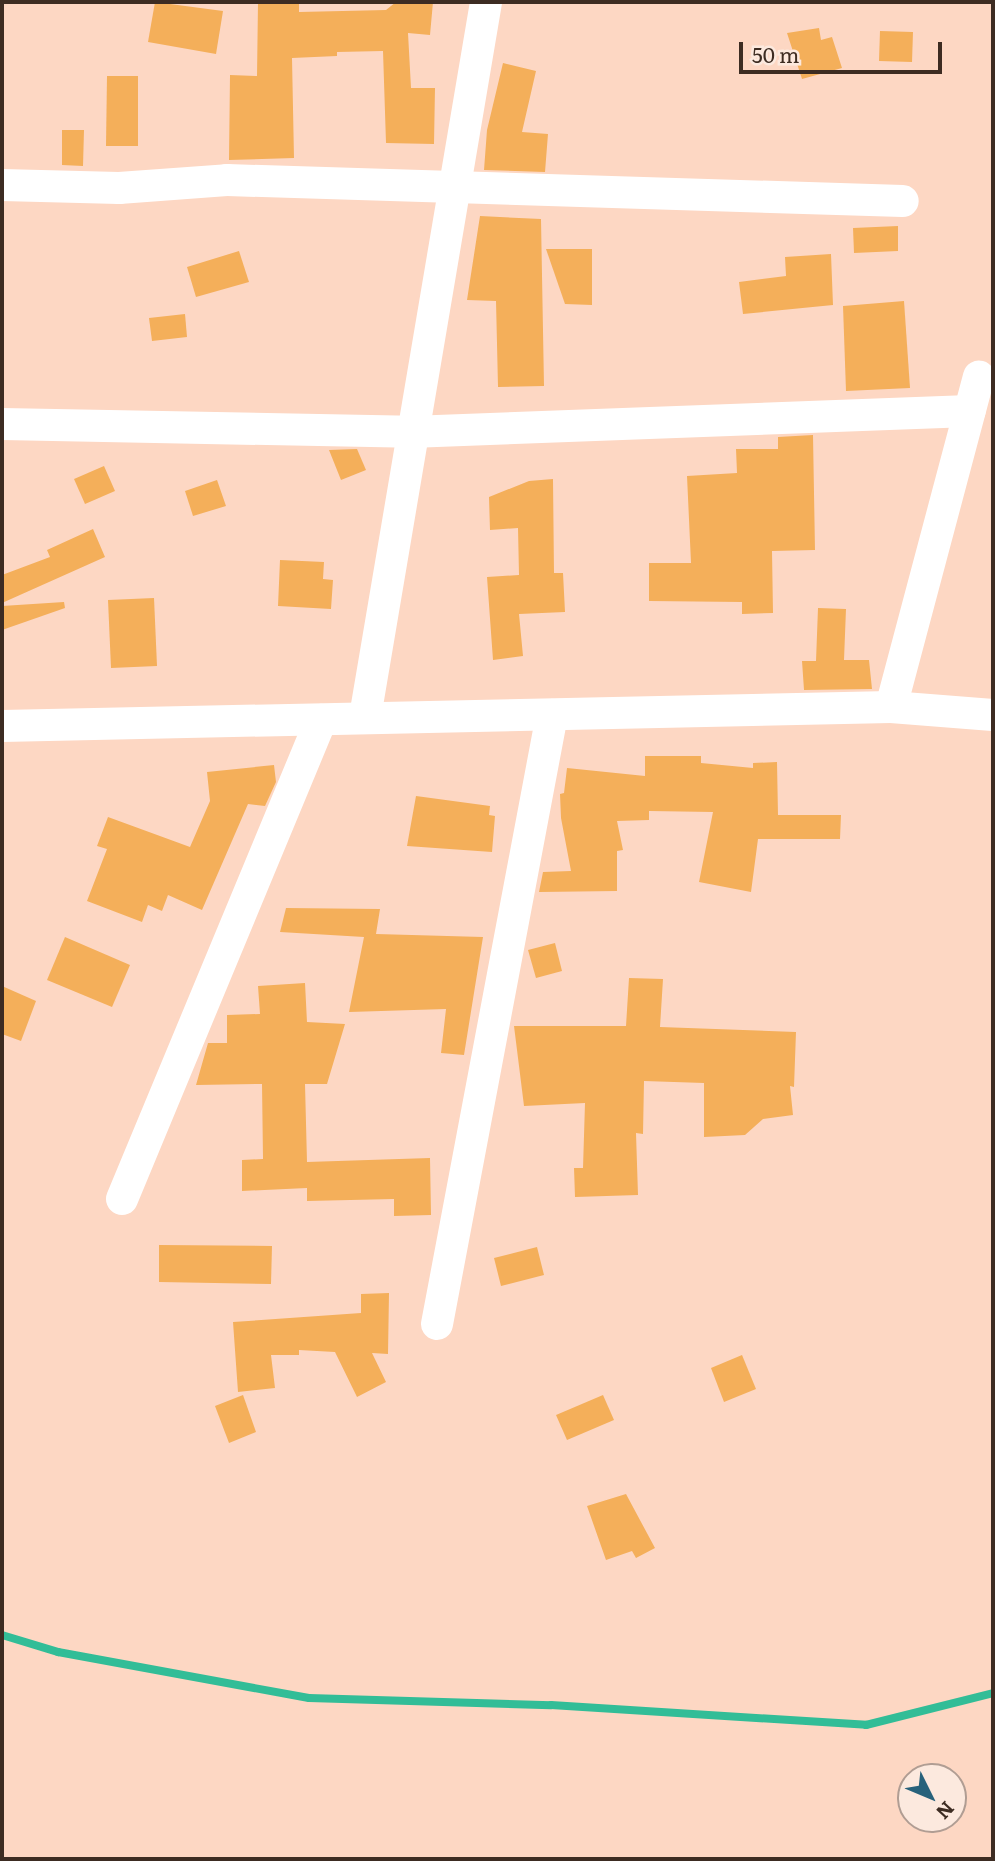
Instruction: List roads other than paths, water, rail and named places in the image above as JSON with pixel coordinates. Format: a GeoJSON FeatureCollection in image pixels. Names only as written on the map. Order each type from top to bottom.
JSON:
{"type":"FeatureCollection","features":[{"type":"Feature","properties":{"kind":"street"},"geometry":{"type":"LineString","coordinates":[[365,717],[410,432],[486,2]]}},
{"type":"Feature","properties":{"kind":"street"},"geometry":{"type":"LineString","coordinates":[[2,185],[119,188],[227,180],[452,190],[903,201]]}},
{"type":"Feature","properties":{"kind":"street"},"geometry":{"type":"LineString","coordinates":[[891,707],[979,376]]}},
{"type":"Feature","properties":{"kind":"street"},"geometry":{"type":"LineString","coordinates":[[2,424],[410,432],[970,411]]}},
{"type":"Feature","properties":{"kind":"street"},"geometry":{"type":"LineString","coordinates":[[2,726],[891,707],[993,715]]}},
{"type":"Feature","properties":{"kind":"street"},"geometry":{"type":"LineString","coordinates":[[437,1324],[552,715]]}},
{"type":"Feature","properties":{"kind":"street"},"geometry":{"type":"LineString","coordinates":[[122,1199],[321,720]]}},
{"type":"Feature","properties":{"kind":"waterway"},"geometry":{"type":"LineString","coordinates":[[2,1635],[58,1652],[309,1698],[551,1705],[866,1725],[993,1693]]}}]}
